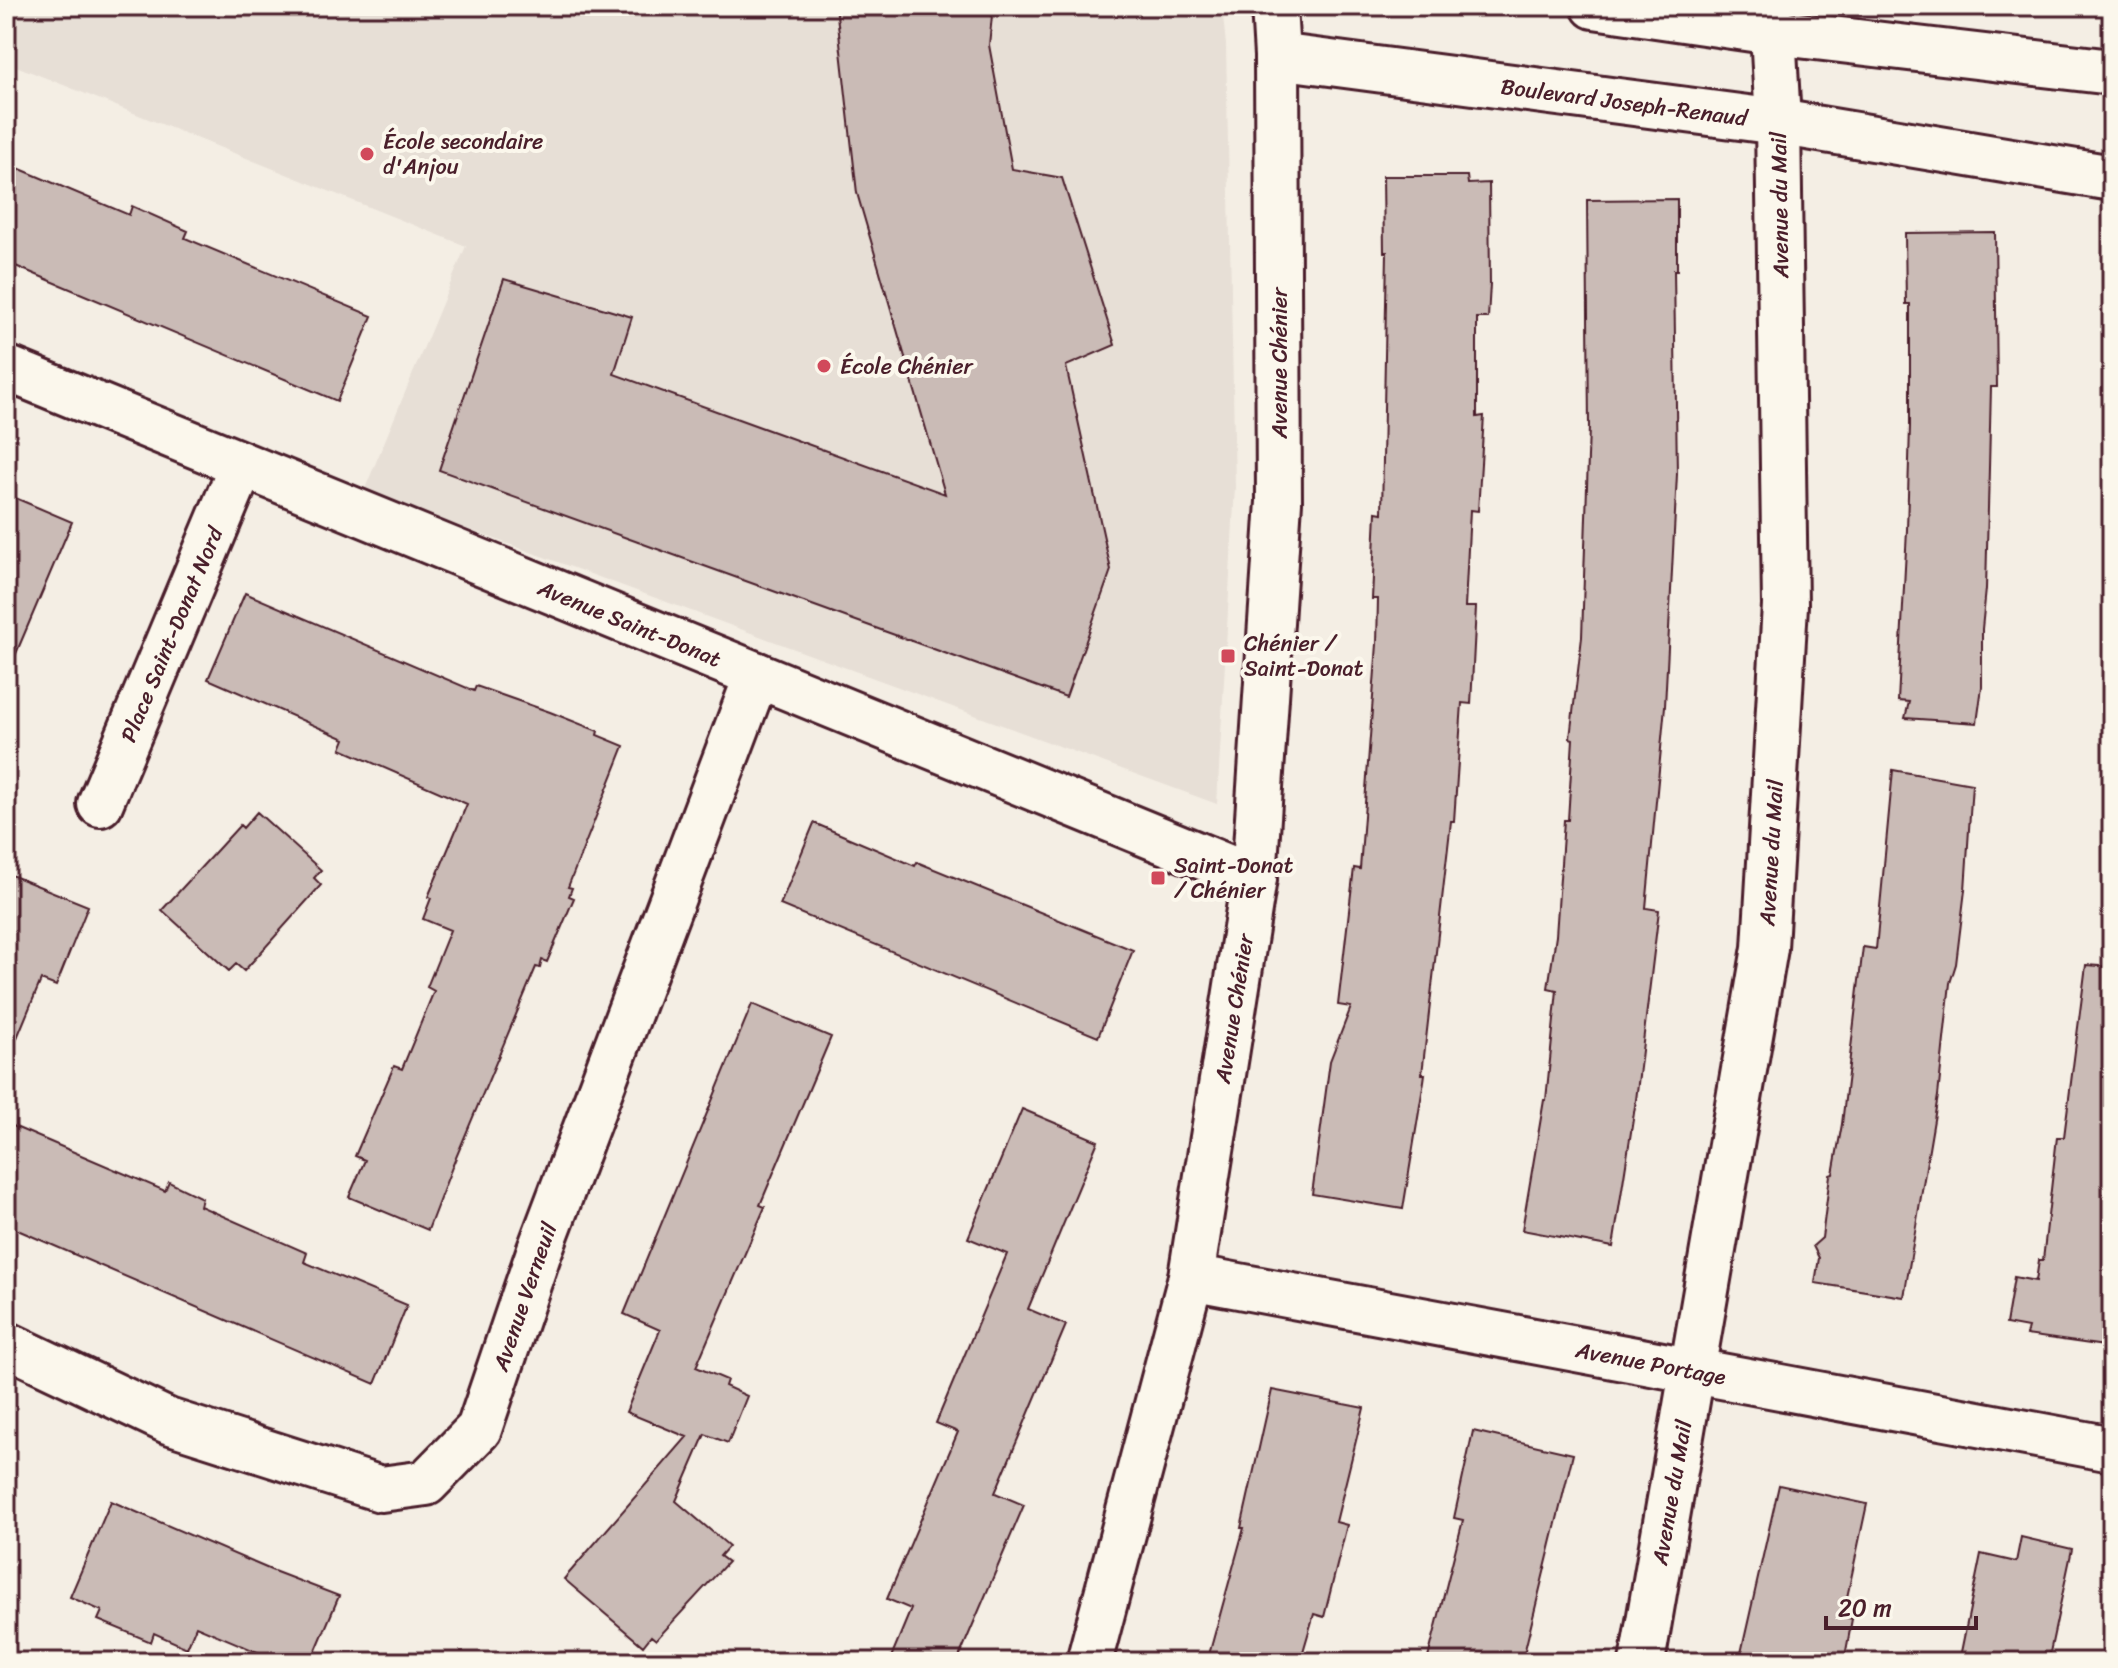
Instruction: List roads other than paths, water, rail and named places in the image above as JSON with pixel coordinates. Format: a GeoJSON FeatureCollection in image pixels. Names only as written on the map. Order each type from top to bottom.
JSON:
{"type":"FeatureCollection","features":[{"type":"Feature","properties":{"kind":"street","name":"Avenue Chénier"},"geometry":{"type":"LineString","coordinates":[[1089,1662],[1191,1277],[1254,878],[1279,502],[1277,56],[1274,6]]}},
{"type":"Feature","properties":{"kind":"street"},"geometry":{"type":"LineString","coordinates":[[1594,6],[1773,32],[2112,72]]}},
{"type":"Feature","properties":{"kind":"street","name":"Avenue du Mail"},"geometry":{"type":"LineString","coordinates":[[1642,1662],[1765,948],[1785,605],[1778,122],[1773,32]]}},
{"type":"Feature","properties":{"kind":"street","name":"Boulevard Joseph-Renaud"},"geometry":{"type":"LineString","coordinates":[[1277,56],[1778,122],[2112,178]]}},
{"type":"Feature","properties":{"kind":"street","name":"Avenue Saint-Donat"},"geometry":{"type":"LineString","coordinates":[[6,368],[1254,878]]}},
{"type":"Feature","properties":{"kind":"street","name":"Place Saint-Donat Nord"},"geometry":{"type":"LineString","coordinates":[[100,804],[242,465]]}},
{"type":"Feature","properties":{"kind":"street","name":"Avenue Verneuil"},"geometry":{"type":"LineString","coordinates":[[6,1344],[168,1421],[381,1489],[426,1483],[479,1429],[539,1252],[757,675]]}},
{"type":"Feature","properties":{"kind":"street","name":"Avenue Portage"},"geometry":{"type":"LineString","coordinates":[[1191,1277],[2112,1449]]}},
{"type":"Feature","properties":{"kind":"place","name":"École secondaire d'Anjou"},"geometry":{"type":"Point","coordinates":[367,154]}},
{"type":"Feature","properties":{"kind":"place","name":"École Chénier"},"geometry":{"type":"Point","coordinates":[824,366]}},
{"type":"Feature","properties":{"kind":"place","name":"Chénier / Saint-Donat"},"geometry":{"type":"Point","coordinates":[1228,656]}},
{"type":"Feature","properties":{"kind":"place","name":"Saint-Donat / Chénier"},"geometry":{"type":"Point","coordinates":[1158,878]}}]}
